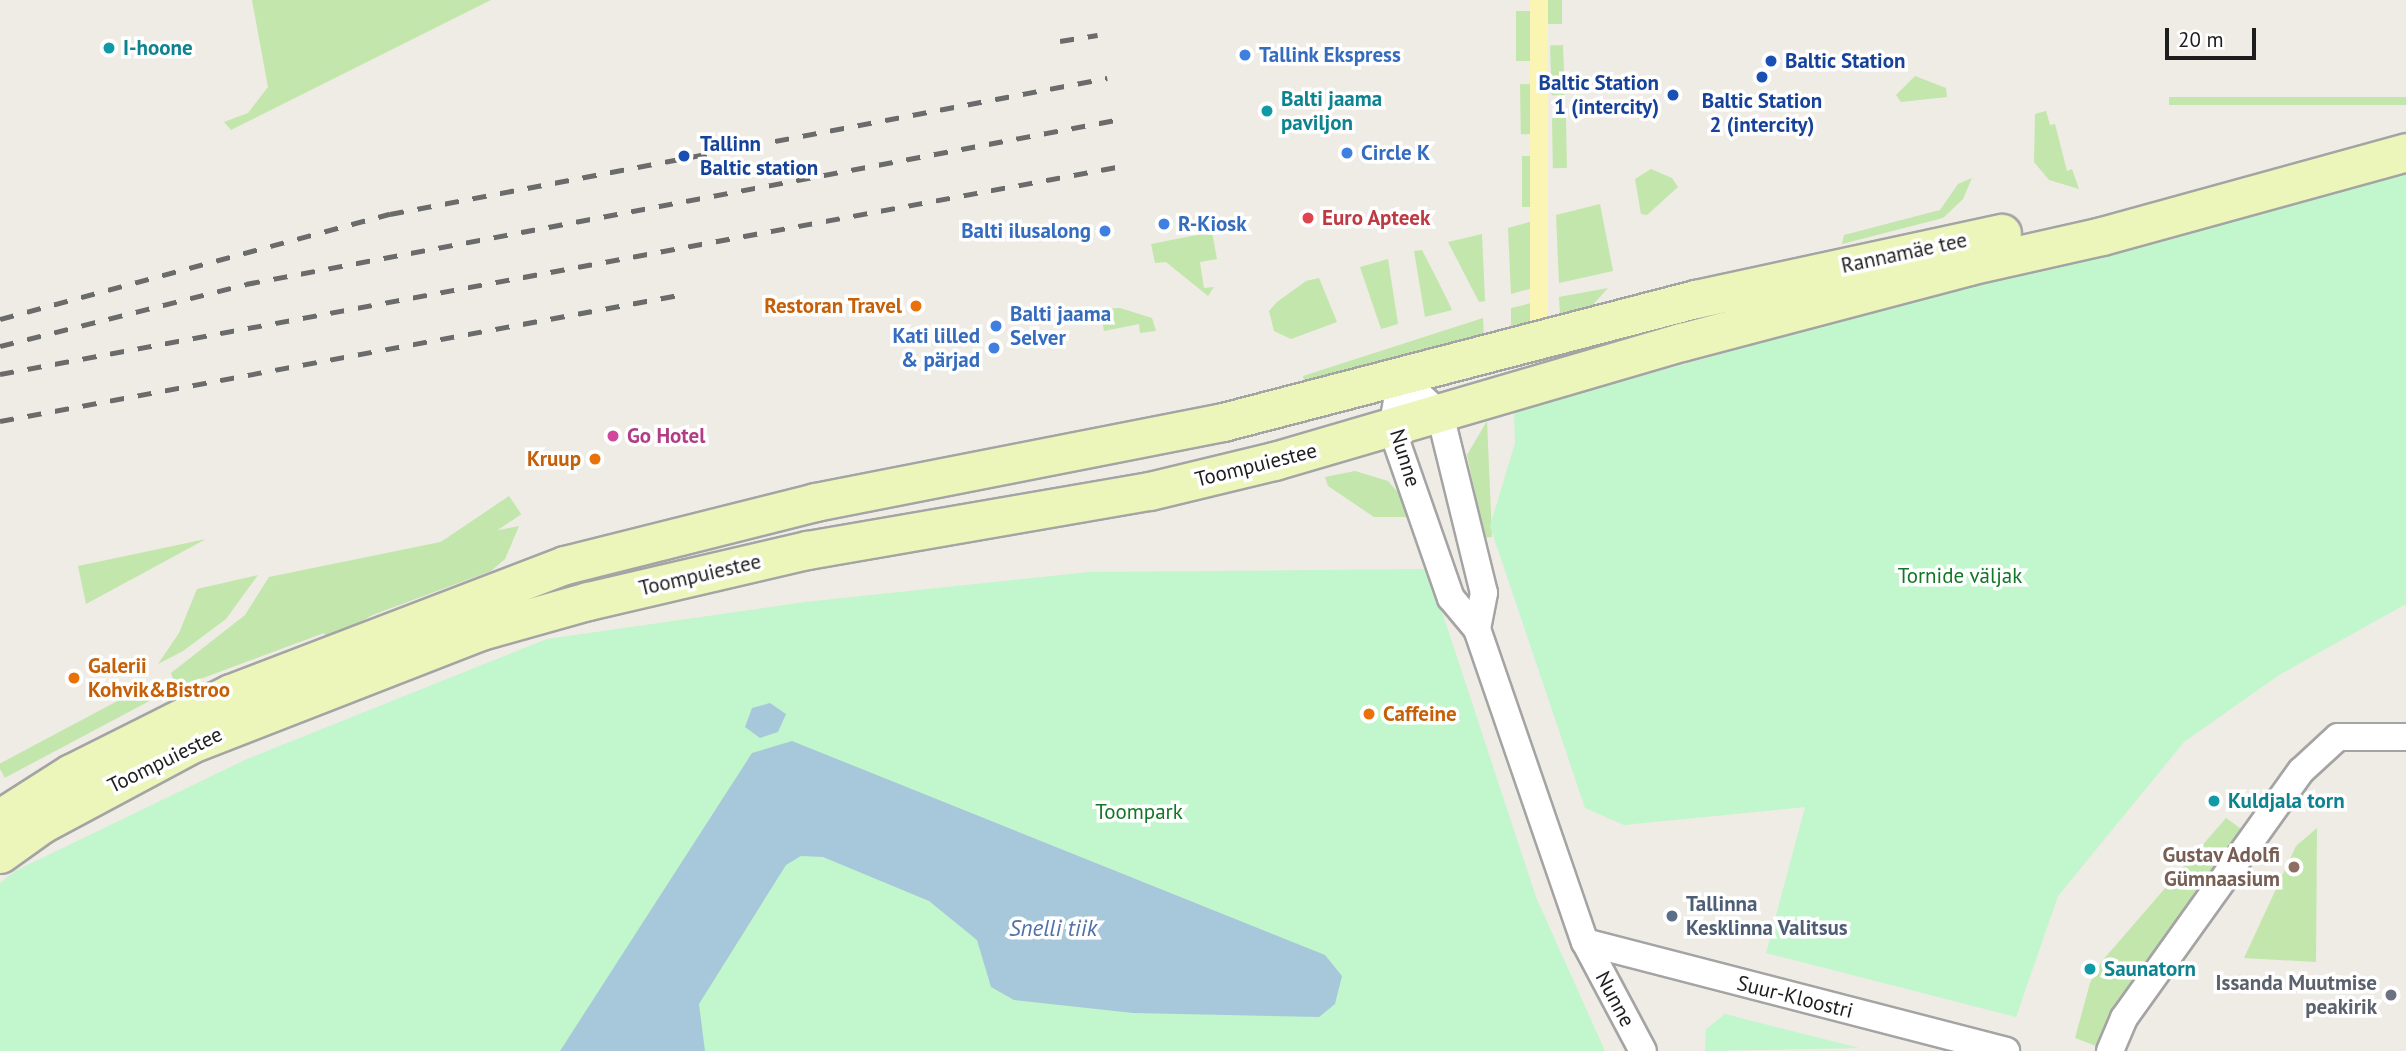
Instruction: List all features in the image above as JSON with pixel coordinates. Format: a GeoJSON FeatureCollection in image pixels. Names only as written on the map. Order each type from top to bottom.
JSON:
{"type":"FeatureCollection","features":[{"type":"Feature","properties":{"kind":"main road","name":"Rannamäe tee"},"geometry":{"type":"LineString","coordinates":[[1401,378],[1708,296],[1993,234],[2079,225],[2406,132]]}},
{"type":"Feature","properties":{"kind":"main road","name":"Rannamäe tee"},"geometry":{"type":"LineString","coordinates":[[1440,414],[1682,342],[1969,266],[2102,236],[2406,152]]}},
{"type":"Feature","properties":{"kind":"main road","name":"Toompuiestee"},"geometry":{"type":"LineString","coordinates":[[0,818],[82,767],[231,693],[565,565],[815,502],[1223,422],[1401,378]]}},
{"type":"Feature","properties":{"kind":"main road","name":"Toompuiestee"},"geometry":{"type":"LineString","coordinates":[[0,854],[42,824],[191,744],[481,631],[671,580],[807,550],[1150,491],[1392,429],[1440,414]]}},
{"type":"Feature","properties":{"kind":"street","name":"Nunne"},"geometry":{"type":"LineString","coordinates":[[1401,378],[1440,414],[1484,593],[1477,629]]}},
{"type":"Feature","properties":{"kind":"street","name":"Nunne"},"geometry":{"type":"LineString","coordinates":[[1401,378],[1392,429],[1451,598],[1477,629],[1585,942],[1643,1051]]}},
{"type":"Feature","properties":{"kind":"street"},"geometry":{"type":"LineString","coordinates":[[2110,1051],[2124,1018],[2301,771],[2338,737],[2406,737]]}},
{"type":"Feature","properties":{"kind":"street","name":"Suur-Kloostri"},"geometry":{"type":"LineString","coordinates":[[1585,942],[2006,1051]]}},
{"type":"Feature","properties":{"kind":"green space"},"geometry":{"type":"Polygon","coordinates":[[[252,0],[491,0],[231,130],[224,122],[248,113],[268,87],[252,0]]]}},
{"type":"Feature","properties":{"kind":"green space"},"geometry":{"type":"Polygon","coordinates":[[[1548,0],[1562,0],[1562,24],[1548,24],[1548,0]]]}},
{"type":"Feature","properties":{"kind":"green space"},"geometry":{"type":"Polygon","coordinates":[[[1516,11],[1530,11],[1530,61],[1516,61],[1516,11]]]}},
{"type":"Feature","properties":{"kind":"green space"},"geometry":{"type":"Polygon","coordinates":[[[1550,45],[1563,45],[1565,95],[1552,95],[1550,45]]]}},
{"type":"Feature","properties":{"kind":"green space"},"geometry":{"type":"Polygon","coordinates":[[[1915,76],[1946,88],[1947,97],[1901,102],[1896,95],[1915,76]]]}},
{"type":"Feature","properties":{"kind":"green space"},"geometry":{"type":"Polygon","coordinates":[[[1520,84],[1533,84],[1534,134],[1521,134],[1520,84]]]}},
{"type":"Feature","properties":{"kind":"green space"},"geometry":{"type":"Polygon","coordinates":[[[2169,97],[2406,97],[2406,105],[2169,105],[2169,97]]]}},
{"type":"Feature","properties":{"kind":"green space"},"geometry":{"type":"Polygon","coordinates":[[[2046,111],[2050,125],[2055,124],[2067,171],[2072,169],[2079,189],[2049,180],[2034,162],[2035,114],[2046,111]]]}},
{"type":"Feature","properties":{"kind":"green space"},"geometry":{"type":"Polygon","coordinates":[[[1552,118],[1566,118],[1567,168],[1553,168],[1552,118]]]}},
{"type":"Feature","properties":{"kind":"green space"},"geometry":{"type":"Polygon","coordinates":[[[1522,156],[1535,156],[1535,207],[1522,207],[1522,156]]]}},
{"type":"Feature","properties":{"kind":"green space","name":"Tornide väljak"},"geometry":{"type":"Polygon","coordinates":[[[2406,165],[2406,604],[2279,675],[2184,742],[2058,896],[2016,1017],[1766,953],[1805,807],[1624,825],[1585,808],[1490,526],[1515,443],[1514,411],[2406,165]]]}},
{"type":"Feature","properties":{"kind":"green space"},"geometry":{"type":"Polygon","coordinates":[[[1651,169],[1672,178],[1678,187],[1647,215],[1641,214],[1635,179],[1651,169]]]}},
{"type":"Feature","properties":{"kind":"green space"},"geometry":{"type":"Polygon","coordinates":[[[1972,178],[1963,199],[1943,218],[1842,244],[1844,235],[1940,210],[1958,184],[1972,178]]]}},
{"type":"Feature","properties":{"kind":"green space"},"geometry":{"type":"Polygon","coordinates":[[[1600,204],[1613,271],[1559,283],[1556,215],[1600,204]]]}},
{"type":"Feature","properties":{"kind":"green space"},"geometry":{"type":"Polygon","coordinates":[[[1537,220],[1540,286],[1511,294],[1508,228],[1537,220]]]}},
{"type":"Feature","properties":{"kind":"green space"},"geometry":{"type":"Polygon","coordinates":[[[1212,232],[1217,259],[1200,262],[1204,288],[1214,287],[1208,296],[1166,262],[1155,263],[1151,244],[1212,232]]]}},
{"type":"Feature","properties":{"kind":"green space"},"geometry":{"type":"Polygon","coordinates":[[[1482,234],[1485,301],[1479,302],[1448,242],[1482,234]]]}},
{"type":"Feature","properties":{"kind":"green space"},"geometry":{"type":"Polygon","coordinates":[[[1422,250],[1452,310],[1425,317],[1414,251],[1422,250]]]}},
{"type":"Feature","properties":{"kind":"green space"},"geometry":{"type":"Polygon","coordinates":[[[1388,259],[1398,324],[1381,329],[1360,267],[1388,259]]]}},
{"type":"Feature","properties":{"kind":"green space"},"geometry":{"type":"Polygon","coordinates":[[[1319,278],[1337,322],[1291,339],[1274,331],[1269,311],[1306,281],[1319,278]]]}},
{"type":"Feature","properties":{"kind":"green space"},"geometry":{"type":"Polygon","coordinates":[[[1608,288],[1590,308],[1560,315],[1559,297],[1608,288]]]}},
{"type":"Feature","properties":{"kind":"green space"},"geometry":{"type":"Polygon","coordinates":[[[1540,301],[1542,321],[1511,329],[1511,308],[1540,301]]]}},
{"type":"Feature","properties":{"kind":"green space"},"geometry":{"type":"Polygon","coordinates":[[[1120,308],[1152,318],[1156,331],[1140,333],[1139,324],[1104,331],[1100,309],[1120,308]]]}},
{"type":"Feature","properties":{"kind":"green space"},"geometry":{"type":"Polygon","coordinates":[[[1483,318],[1484,340],[1306,387],[1303,376],[1483,318]]]}},
{"type":"Feature","properties":{"kind":"green space"},"geometry":{"type":"Polygon","coordinates":[[[1487,421],[1492,537],[1484,538],[1467,455],[1487,421]]]}},
{"type":"Feature","properties":{"kind":"green space"},"geometry":{"type":"Polygon","coordinates":[[[1355,471],[1388,481],[1402,497],[1409,517],[1374,517],[1328,486],[1325,477],[1355,471]]]}},
{"type":"Feature","properties":{"kind":"green space"},"geometry":{"type":"Polygon","coordinates":[[[509,496],[521,514],[331,643],[318,625],[509,496]]]}},
{"type":"Feature","properties":{"kind":"green space"},"geometry":{"type":"Polygon","coordinates":[[[519,526],[505,559],[491,571],[176,688],[171,673],[245,615],[269,577],[519,526]]]}},
{"type":"Feature","properties":{"kind":"green space"},"geometry":{"type":"Polygon","coordinates":[[[206,539],[86,604],[78,566],[206,539]]]}},
{"type":"Feature","properties":{"kind":"green space","name":"Toompark"},"geometry":{"type":"Polygon","coordinates":[[[1428,569],[1536,897],[1605,1051],[0,1051],[0,883],[15,871],[247,759],[547,639],[805,602],[1089,572],[1428,569]]]}},
{"type":"Feature","properties":{"kind":"green space"},"geometry":{"type":"Polygon","coordinates":[[[258,575],[226,619],[183,651],[158,664],[179,633],[197,589],[258,575]]]}},
{"type":"Feature","properties":{"kind":"green space"},"geometry":{"type":"Polygon","coordinates":[[[155,681],[162,694],[5,778],[0,763],[155,681]]]}},
{"type":"Feature","properties":{"kind":"green space"},"geometry":{"type":"Polygon","coordinates":[[[2226,818],[2244,831],[2105,1035],[2096,1046],[2075,1038],[2090,983],[2102,961],[2226,818]]]}},
{"type":"Feature","properties":{"kind":"green space"},"geometry":{"type":"Polygon","coordinates":[[[2317,828],[2316,962],[2244,958],[2296,846],[2317,828]]]}},
{"type":"Feature","properties":{"kind":"green space"},"geometry":{"type":"Polygon","coordinates":[[[1725,1014],[1859,1048],[1705,1051],[1706,1029],[1725,1014]]]}},
{"type":"Feature","properties":{"kind":"sand"},"geometry":{"type":"Polygon","coordinates":[[[1530,0],[1548,0],[1548,321],[1530,321],[1530,0]]]}},
{"type":"Feature","properties":{"kind":"water"},"geometry":{"type":"Polygon","coordinates":[[[770,703],[786,714],[778,732],[760,738],[745,727],[752,708],[770,703]]]}},
{"type":"Feature","properties":{"kind":"water","name":"Snelli tiik"},"geometry":{"type":"Polygon","coordinates":[[[792,741],[1325,955],[1342,976],[1335,1004],[1319,1017],[1133,1013],[1014,1000],[991,987],[977,940],[929,901],[823,857],[801,856],[786,865],[699,1004],[705,1051],[560,1051],[752,753],[792,741]]]}},
{"type":"Feature","properties":{"kind":"railway"},"geometry":{"type":"LineString","coordinates":[[1060,41],[1098,35]]}},
{"type":"Feature","properties":{"kind":"railway"},"geometry":{"type":"LineString","coordinates":[[0,319],[390,214],[1107,78]]}},
{"type":"Feature","properties":{"kind":"railway"},"geometry":{"type":"LineString","coordinates":[[0,346],[246,284],[1116,120]]}},
{"type":"Feature","properties":{"kind":"railway"},"geometry":{"type":"LineString","coordinates":[[0,374],[1122,166]]}},
{"type":"Feature","properties":{"kind":"railway"},"geometry":{"type":"LineString","coordinates":[[0,421],[684,294]]}},
{"type":"Feature","properties":{"kind":"place","name":"I-hoone"},"geometry":{"type":"Point","coordinates":[109,48]}},
{"type":"Feature","properties":{"kind":"place","name":"Tallink Ekspress"},"geometry":{"type":"Point","coordinates":[1245,55]}},
{"type":"Feature","properties":{"kind":"place","name":"Baltic Station"},"geometry":{"type":"Point","coordinates":[1771,61]}},
{"type":"Feature","properties":{"kind":"place","name":"Baltic Station 2 (intercity)"},"geometry":{"type":"Point","coordinates":[1762,77]}},
{"type":"Feature","properties":{"kind":"place","name":"Baltic Station 1 (intercity)"},"geometry":{"type":"Point","coordinates":[1673,95]}},
{"type":"Feature","properties":{"kind":"place","name":"Balti jaama paviljon"},"geometry":{"type":"Point","coordinates":[1267,111]}},
{"type":"Feature","properties":{"kind":"place","name":"Circle K"},"geometry":{"type":"Point","coordinates":[1347,153]}},
{"type":"Feature","properties":{"kind":"place","name":"Tallinn Baltic station"},"geometry":{"type":"Point","coordinates":[684,156]}},
{"type":"Feature","properties":{"kind":"place","name":"Euro Apteek"},"geometry":{"type":"Point","coordinates":[1308,218]}},
{"type":"Feature","properties":{"kind":"place","name":"R-Kiosk"},"geometry":{"type":"Point","coordinates":[1164,224]}},
{"type":"Feature","properties":{"kind":"place","name":"Balti ilusalong"},"geometry":{"type":"Point","coordinates":[1105,231]}},
{"type":"Feature","properties":{"kind":"place","name":"Restoran Travel"},"geometry":{"type":"Point","coordinates":[916,306]}},
{"type":"Feature","properties":{"kind":"place","name":"Balti jaama Selver"},"geometry":{"type":"Point","coordinates":[996,326]}},
{"type":"Feature","properties":{"kind":"place","name":"Kati lilled & pärjad"},"geometry":{"type":"Point","coordinates":[994,348]}},
{"type":"Feature","properties":{"kind":"place","name":"Go Hotel"},"geometry":{"type":"Point","coordinates":[613,436]}},
{"type":"Feature","properties":{"kind":"place","name":"Kruup"},"geometry":{"type":"Point","coordinates":[595,459]}},
{"type":"Feature","properties":{"kind":"place","name":"Galerii Kohvik&Bistroo"},"geometry":{"type":"Point","coordinates":[74,678]}},
{"type":"Feature","properties":{"kind":"place","name":"Caffeine"},"geometry":{"type":"Point","coordinates":[1369,714]}},
{"type":"Feature","properties":{"kind":"place","name":"Kuldjala torn"},"geometry":{"type":"Point","coordinates":[2214,801]}},
{"type":"Feature","properties":{"kind":"place","name":"Gustav Adolfi Gümnaasium"},"geometry":{"type":"Point","coordinates":[2294,867]}},
{"type":"Feature","properties":{"kind":"place","name":"Tallinna Kesklinna Valitsus"},"geometry":{"type":"Point","coordinates":[1672,916]}},
{"type":"Feature","properties":{"kind":"place","name":"Saunatorn"},"geometry":{"type":"Point","coordinates":[2090,969]}},
{"type":"Feature","properties":{"kind":"place","name":"Issanda Muutmise peakirik"},"geometry":{"type":"Point","coordinates":[2391,995]}}]}
